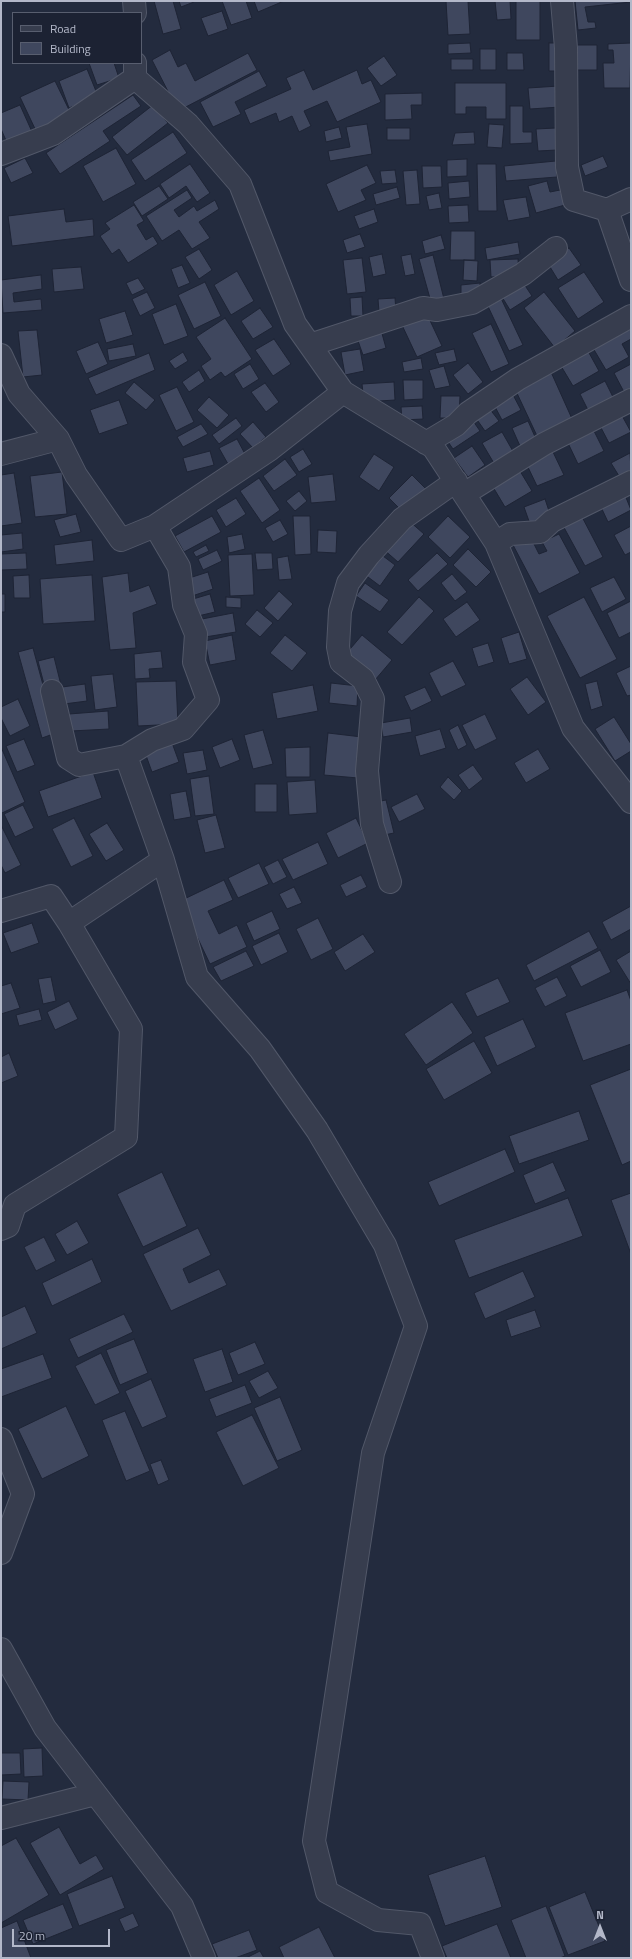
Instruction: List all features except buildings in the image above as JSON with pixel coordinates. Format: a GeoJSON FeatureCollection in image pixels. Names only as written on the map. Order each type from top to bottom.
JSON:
{"type":"FeatureCollection","features":[{"type":"Feature","properties":{"kind":"street"},"geometry":{"type":"LineString","coordinates":[[134,1],[135,12]]}},
{"type":"Feature","properties":{"kind":"street"},"geometry":{"type":"LineString","coordinates":[[562,1],[566,48],[567,167],[574,200],[607,210],[631,199]]}},
{"type":"Feature","properties":{"kind":"street"},"geometry":{"type":"LineString","coordinates":[[1,154],[53,134],[135,71],[188,124],[240,184],[295,324],[343,392],[433,447],[460,487],[496,543],[573,728],[631,802]]}},
{"type":"Feature","properties":{"kind":"street"},"geometry":{"type":"LineString","coordinates":[[607,210],[631,280]]}},
{"type":"Feature","properties":{"kind":"street"},"geometry":{"type":"LineString","coordinates":[[310,345],[423,308],[438,310],[472,303],[523,274],[556,248]]}},
{"type":"Feature","properties":{"kind":"street"},"geometry":{"type":"LineString","coordinates":[[426,443],[456,425],[468,413],[518,379],[631,316]]}},
{"type":"Feature","properties":{"kind":"street"},"geometry":{"type":"LineString","coordinates":[[1,355],[19,394],[58,439],[76,474],[121,540],[156,526],[269,450],[343,392]]}},
{"type":"Feature","properties":{"kind":"street"},"geometry":{"type":"LineString","coordinates":[[390,882],[372,824],[367,771],[373,699],[363,679],[341,662],[338,647],[340,611],[348,582],[369,555],[402,519],[460,487],[631,400]]}},
{"type":"Feature","properties":{"kind":"street"},"geometry":{"type":"LineString","coordinates":[[1,454],[58,439]]}},
{"type":"Feature","properties":{"kind":"street"},"geometry":{"type":"LineString","coordinates":[[496,543],[510,534],[540,532],[552,521],[631,482]]}},
{"type":"Feature","properties":{"kind":"street"},"geometry":{"type":"LineString","coordinates":[[52,691],[68,758],[79,765],[126,756],[152,740],[183,729],[208,700],[194,662],[196,634],[184,605],[179,567],[156,526]]}},
{"type":"Feature","properties":{"kind":"street"},"geometry":{"type":"LineString","coordinates":[[126,756],[163,860],[198,977],[260,1049],[317,1130],[385,1245],[416,1326],[373,1453],[314,1840],[327,1892],[378,1920],[420,1924],[433,1958]]}},
{"type":"Feature","properties":{"kind":"street"},"geometry":{"type":"LineString","coordinates":[[69,923],[163,860]]}},
{"type":"Feature","properties":{"kind":"street"},"geometry":{"type":"LineString","coordinates":[[1,911],[51,896],[69,923],[131,1029],[126,1137],[15,1205],[8,1226],[1,1229]]}},
{"type":"Feature","properties":{"kind":"street"},"geometry":{"type":"LineString","coordinates":[[1,1439],[23,1494],[1,1553]]}},
{"type":"Feature","properties":{"kind":"street"},"geometry":{"type":"LineString","coordinates":[[1,1649],[45,1728],[182,1906],[204,1958]]}},
{"type":"Feature","properties":{"kind":"street"},"geometry":{"type":"LineString","coordinates":[[1,1818],[95,1794]]}}]}
